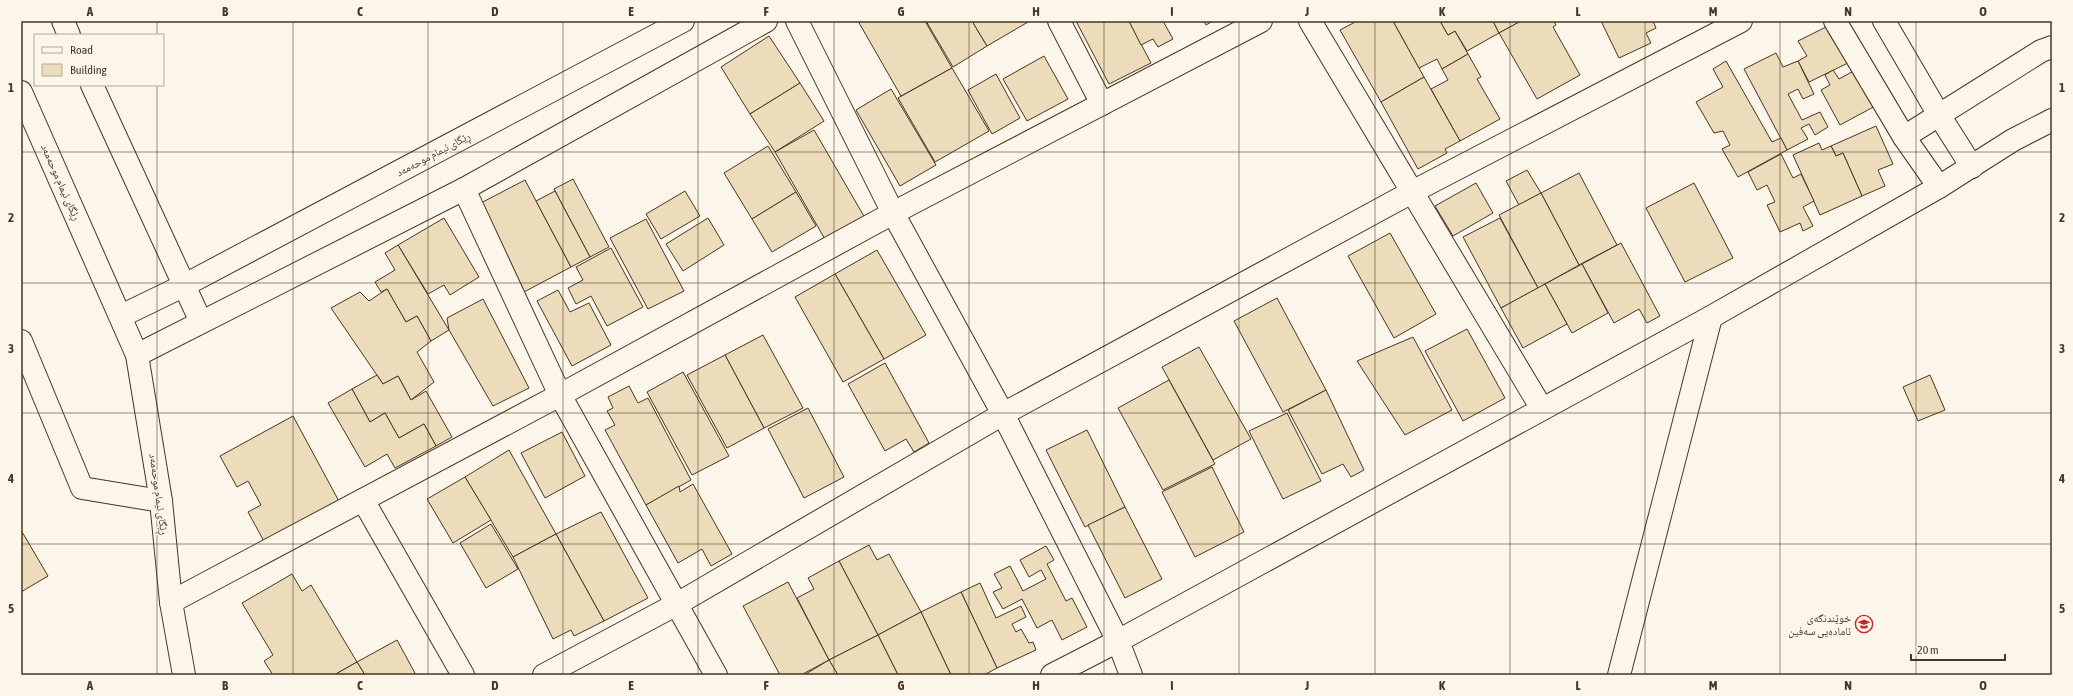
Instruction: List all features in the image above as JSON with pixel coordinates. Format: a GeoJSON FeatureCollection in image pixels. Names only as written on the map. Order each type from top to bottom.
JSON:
{"type":"FeatureCollection","features":[{"type":"Feature","properties":{"kind":"street"},"geometry":{"type":"LineString","coordinates":[[63,21],[69,34]]}},
{"type":"Feature","properties":{"kind":"street","name":"ڕێگای ئیمام موحەمەد"},"geometry":{"type":"LineString","coordinates":[[121,316],[183,286],[683,21]]}},
{"type":"Feature","properties":{"kind":"street"},"geometry":{"type":"LineString","coordinates":[[137,354],[464,190],[766,21]]}},
{"type":"Feature","properties":{"kind":"street"},"geometry":{"type":"LineString","coordinates":[[797,21],[893,212],[1003,414],[1118,641],[1131,675]]}},
{"type":"Feature","properties":{"kind":"street"},"geometry":{"type":"LineString","coordinates":[[1060,21],[1102,104]]}},
{"type":"Feature","properties":{"kind":"street"},"geometry":{"type":"LineString","coordinates":[[171,602],[560,395],[893,212],[1262,21]]}},
{"type":"Feature","properties":{"kind":"street"},"geometry":{"type":"LineString","coordinates":[[1310,21],[1542,409]]}},
{"type":"Feature","properties":{"kind":"street"},"geometry":{"type":"LineString","coordinates":[[544,675],[677,604],[1003,414],[1412,192],[1741,21]]}},
{"type":"Feature","properties":{"kind":"street"},"geometry":{"type":"LineString","coordinates":[[1835,21],[1904,137],[1938,187]]}},
{"type":"Feature","properties":{"kind":"street"},"geometry":{"type":"LineString","coordinates":[[1884,21],[1939,115],[1972,166]]}},
{"type":"Feature","properties":{"kind":"street"},"geometry":{"type":"LineString","coordinates":[[1904,137],[2041,52],[2052,47]]}},
{"type":"Feature","properties":{"kind":"street"},"geometry":{"type":"LineString","coordinates":[[92,86],[183,286],[201,322]]}},
{"type":"Feature","properties":{"kind":"street","name":"ڕێگای ئیمام موحەمەد"},"geometry":{"type":"LineString","coordinates":[[21,92],[137,354],[161,501],[171,602],[184,675]]}},
{"type":"Feature","properties":{"kind":"street"},"geometry":{"type":"LineString","coordinates":[[1052,675],[1118,641],[1711,317],[1938,187],[2013,140],[2052,120]]}},
{"type":"Feature","properties":{"kind":"street"},"geometry":{"type":"LineString","coordinates":[[464,190],[560,395],[716,675]]}},
{"type":"Feature","properties":{"kind":"street"},"geometry":{"type":"LineString","coordinates":[[1619,675],[1711,317]]}},
{"type":"Feature","properties":{"kind":"street"},"geometry":{"type":"LineString","coordinates":[[21,341],[82,488],[161,501]]}},
{"type":"Feature","properties":{"kind":"street"},"geometry":{"type":"LineString","coordinates":[[363,500],[463,675]]}},
{"type":"Feature","properties":{"kind":"building"},"geometry":{"type":"Polygon","coordinates":[[[858,21],[925,21],[952,68],[901,96],[858,21]]]}},
{"type":"Feature","properties":{"kind":"building"},"geometry":{"type":"Polygon","coordinates":[[[926,21],[972,21],[987,46],[953,67],[926,21]]]}},
{"type":"Feature","properties":{"kind":"building"},"geometry":{"type":"Polygon","coordinates":[[[972,21],[1028,21],[1028,22],[987,46],[972,21]]]}},
{"type":"Feature","properties":{"kind":"building"},"geometry":{"type":"Polygon","coordinates":[[[1076,21],[1129,21],[1151,63],[1109,84],[1076,21]]]}},
{"type":"Feature","properties":{"kind":"building"},"geometry":{"type":"Polygon","coordinates":[[[1129,21],[1163,21],[1173,39],[1158,47],[1153,39],[1141,45],[1129,21]]]}},
{"type":"Feature","properties":{"kind":"building"},"geometry":{"type":"Polygon","coordinates":[[[1204,21],[1213,21],[1206,25],[1204,21]]]}},
{"type":"Feature","properties":{"kind":"building"},"geometry":{"type":"Polygon","coordinates":[[[1357,21],[1393,21],[1424,77],[1381,102],[1340,30],[1357,21]]]}},
{"type":"Feature","properties":{"kind":"building"},"geometry":{"type":"Polygon","coordinates":[[[1393,21],[1440,21],[1448,35],[1455,31],[1468,54],[1442,69],[1437,59],[1419,68],[1393,21]]]}},
{"type":"Feature","properties":{"kind":"building"},"geometry":{"type":"Polygon","coordinates":[[[1440,21],[1493,21],[1499,33],[1467,51],[1455,31],[1448,35],[1440,21]]]}},
{"type":"Feature","properties":{"kind":"building"},"geometry":{"type":"Polygon","coordinates":[[[1493,21],[1521,21],[1499,33],[1493,21]]]}},
{"type":"Feature","properties":{"kind":"building"},"geometry":{"type":"Polygon","coordinates":[[[1521,21],[1554,21],[1556,25],[1553,27],[1580,75],[1537,99],[1499,33],[1521,21]]]}},
{"type":"Feature","properties":{"kind":"building"},"geometry":{"type":"Polygon","coordinates":[[[1601,21],[1653,21],[1656,28],[1646,33],[1651,43],[1619,58],[1601,21]]]}},
{"type":"Feature","properties":{"kind":"building"},"geometry":{"type":"Polygon","coordinates":[[[1834,23],[1852,61],[1809,82],[1798,61],[1807,56],[1798,41],[1834,23]]]}},
{"type":"Feature","properties":{"kind":"building"},"geometry":{"type":"Polygon","coordinates":[[[769,36],[800,83],[750,114],[721,67],[769,36]]]}},
{"type":"Feature","properties":{"kind":"building"},"geometry":{"type":"Polygon","coordinates":[[[1776,53],[1783,67],[1798,61],[1814,94],[1803,99],[1798,89],[1788,94],[1802,120],[1820,112],[1828,127],[1815,135],[1809,124],[1801,128],[1808,139],[1787,150],[1744,69],[1776,53]]]}},
{"type":"Feature","properties":{"kind":"building"},"geometry":{"type":"Polygon","coordinates":[[[1468,54],[1481,77],[1477,79],[1500,119],[1460,141],[1431,89],[1448,80],[1442,69],[1468,54]]]}},
{"type":"Feature","properties":{"kind":"building"},"geometry":{"type":"Polygon","coordinates":[[[1044,56],[1068,99],[1027,121],[1003,79],[1044,56]]]}},
{"type":"Feature","properties":{"kind":"building"},"geometry":{"type":"Polygon","coordinates":[[[1726,61],[1772,142],[1781,138],[1787,150],[1738,177],[1722,149],[1730,145],[1723,131],[1714,133],[1696,102],[1723,87],[1713,69],[1726,61]]]}},
{"type":"Feature","properties":{"kind":"building"},"geometry":{"type":"Polygon","coordinates":[[[952,68],[989,131],[935,162],[898,98],[952,68]]]}},
{"type":"Feature","properties":{"kind":"building"},"geometry":{"type":"Polygon","coordinates":[[[1859,68],[1879,104],[1840,125],[1821,90],[1830,85],[1825,75],[1833,70],[1839,79],[1859,68]]]}},
{"type":"Feature","properties":{"kind":"building"},"geometry":{"type":"Polygon","coordinates":[[[996,74],[1020,118],[992,134],[968,90],[996,74]]]}},
{"type":"Feature","properties":{"kind":"building"},"geometry":{"type":"Polygon","coordinates":[[[1424,77],[1460,141],[1445,149],[1447,153],[1418,169],[1381,102],[1424,77]]]}},
{"type":"Feature","properties":{"kind":"building"},"geometry":{"type":"Polygon","coordinates":[[[800,83],[824,121],[775,152],[750,114],[800,83]]]}},
{"type":"Feature","properties":{"kind":"building"},"geometry":{"type":"Polygon","coordinates":[[[891,89],[936,165],[900,186],[856,110],[891,89]]]}},
{"type":"Feature","properties":{"kind":"building"},"geometry":{"type":"Polygon","coordinates":[[[1876,126],[1893,164],[1878,170],[1885,186],[1862,196],[1843,153],[1836,156],[1831,146],[1876,126]]]}},
{"type":"Feature","properties":{"kind":"building"},"geometry":{"type":"Polygon","coordinates":[[[814,130],[865,218],[826,241],[775,152],[814,130]]]}},
{"type":"Feature","properties":{"kind":"building"},"geometry":{"type":"Polygon","coordinates":[[[1819,143],[1822,150],[1831,146],[1836,156],[1843,153],[1862,196],[1820,215],[1793,155],[1819,143]]]}},
{"type":"Feature","properties":{"kind":"building"},"geometry":{"type":"Polygon","coordinates":[[[768,146],[796,192],[752,219],[724,173],[768,146]]]}},
{"type":"Feature","properties":{"kind":"building"},"geometry":{"type":"Polygon","coordinates":[[[1781,154],[1793,178],[1801,174],[1814,201],[1803,207],[1813,226],[1803,231],[1800,223],[1780,232],[1767,205],[1775,202],[1767,185],[1757,190],[1748,172],[1781,154]]]}},
{"type":"Feature","properties":{"kind":"building"},"geometry":{"type":"Polygon","coordinates":[[[1527,170],[1541,193],[1519,205],[1506,181],[1527,170]]]}},
{"type":"Feature","properties":{"kind":"building"},"geometry":{"type":"Polygon","coordinates":[[[1579,173],[1617,245],[1579,265],[1541,193],[1579,173]]]}},
{"type":"Feature","properties":{"kind":"building"},"geometry":{"type":"Polygon","coordinates":[[[573,179],[609,247],[590,257],[554,189],[573,179]]]}},
{"type":"Feature","properties":{"kind":"building"},"geometry":{"type":"Polygon","coordinates":[[[525,180],[571,267],[524,292],[477,205],[525,180]]]}},
{"type":"Feature","properties":{"kind":"building"},"geometry":{"type":"Polygon","coordinates":[[[1476,183],[1493,213],[1453,236],[1435,206],[1476,183]]]}},
{"type":"Feature","properties":{"kind":"building"},"geometry":{"type":"Polygon","coordinates":[[[1694,183],[1733,258],[1685,282],[1646,208],[1694,183]]]}},
{"type":"Feature","properties":{"kind":"building"},"geometry":{"type":"Polygon","coordinates":[[[555,191],[590,257],[571,267],[536,201],[555,191]]]}},
{"type":"Feature","properties":{"kind":"building"},"geometry":{"type":"Polygon","coordinates":[[[685,191],[700,216],[661,239],[646,214],[685,191]]]}},
{"type":"Feature","properties":{"kind":"building"},"geometry":{"type":"Polygon","coordinates":[[[796,192],[816,226],[772,252],[752,219],[796,192]]]}},
{"type":"Feature","properties":{"kind":"building"},"geometry":{"type":"Polygon","coordinates":[[[1541,193],[1579,265],[1538,288],[1499,215],[1541,193]]]}},
{"type":"Feature","properties":{"kind":"building"},"geometry":{"type":"Polygon","coordinates":[[[444,218],[479,277],[450,295],[444,285],[428,294],[398,245],[444,218]]]}},
{"type":"Feature","properties":{"kind":"building"},"geometry":{"type":"Polygon","coordinates":[[[708,218],[724,245],[683,271],[666,244],[708,218]]]}},
{"type":"Feature","properties":{"kind":"building"},"geometry":{"type":"Polygon","coordinates":[[[1500,218],[1538,288],[1501,308],[1463,237],[1500,218]]]}},
{"type":"Feature","properties":{"kind":"building"},"geometry":{"type":"Polygon","coordinates":[[[646,219],[684,291],[648,309],[610,238],[646,219]]]}},
{"type":"Feature","properties":{"kind":"building"},"geometry":{"type":"Polygon","coordinates":[[[1390,233],[1436,314],[1394,338],[1348,256],[1390,233]]]}},
{"type":"Feature","properties":{"kind":"building"},"geometry":{"type":"Polygon","coordinates":[[[1621,243],[1660,316],[1647,323],[1639,309],[1614,323],[1582,264],[1621,243]]]}},
{"type":"Feature","properties":{"kind":"building"},"geometry":{"type":"Polygon","coordinates":[[[398,245],[449,330],[431,341],[417,316],[406,322],[387,289],[381,292],[375,282],[395,270],[385,253],[398,245]]]}},
{"type":"Feature","properties":{"kind":"building"},"geometry":{"type":"Polygon","coordinates":[[[611,248],[643,307],[607,326],[591,296],[576,304],[568,288],[583,280],[576,267],[611,248]]]}},
{"type":"Feature","properties":{"kind":"building"},"geometry":{"type":"Polygon","coordinates":[[[877,250],[926,335],[884,359],[835,274],[877,250]]]}},
{"type":"Feature","properties":{"kind":"building"},"geometry":{"type":"Polygon","coordinates":[[[1582,264],[1608,313],[1572,333],[1545,284],[1582,264]]]}},
{"type":"Feature","properties":{"kind":"building"},"geometry":{"type":"Polygon","coordinates":[[[835,274],[884,359],[843,382],[795,297],[835,274]]]}},
{"type":"Feature","properties":{"kind":"building"},"geometry":{"type":"Polygon","coordinates":[[[1545,284],[1567,324],[1523,348],[1501,308],[1545,284]]]}},
{"type":"Feature","properties":{"kind":"building"},"geometry":{"type":"Polygon","coordinates":[[[387,289],[406,322],[417,316],[431,341],[417,352],[434,382],[411,400],[398,376],[383,384],[331,308],[360,292],[369,301],[387,289]]]}},
{"type":"Feature","properties":{"kind":"building"},"geometry":{"type":"Polygon","coordinates":[[[558,290],[570,312],[589,303],[611,345],[572,366],[537,301],[558,290]]]}},
{"type":"Feature","properties":{"kind":"building"},"geometry":{"type":"Polygon","coordinates":[[[1277,298],[1326,390],[1283,412],[1234,321],[1277,298]]]}},
{"type":"Feature","properties":{"kind":"building"},"geometry":{"type":"Polygon","coordinates":[[[483,299],[529,388],[493,406],[449,330],[447,318],[483,299]]]}},
{"type":"Feature","properties":{"kind":"building"},"geometry":{"type":"Polygon","coordinates":[[[1467,329],[1505,398],[1463,421],[1425,351],[1467,329]]]}},
{"type":"Feature","properties":{"kind":"building"},"geometry":{"type":"Polygon","coordinates":[[[763,335],[803,408],[764,428],[725,355],[763,335]]]}},
{"type":"Feature","properties":{"kind":"building"},"geometry":{"type":"Polygon","coordinates":[[[1413,337],[1452,410],[1405,435],[1357,361],[1413,337]]]}},
{"type":"Feature","properties":{"kind":"building"},"geometry":{"type":"Polygon","coordinates":[[[1199,347],[1251,439],[1213,460],[1162,367],[1199,347]]]}},
{"type":"Feature","properties":{"kind":"building"},"geometry":{"type":"Polygon","coordinates":[[[725,355],[764,428],[727,448],[687,375],[725,355]]]}},
{"type":"Feature","properties":{"kind":"building"},"geometry":{"type":"Polygon","coordinates":[[[885,363],[929,443],[914,452],[906,439],[885,451],[848,384],[885,363]]]}},
{"type":"Feature","properties":{"kind":"building"},"geometry":{"type":"Polygon","coordinates":[[[683,372],[729,456],[692,475],[647,392],[683,372]]]}},
{"type":"Feature","properties":{"kind":"building"},"geometry":{"type":"Polygon","coordinates":[[[377,375],[383,384],[398,376],[411,400],[426,391],[452,437],[436,446],[424,424],[399,438],[385,413],[370,422],[352,389],[377,375]]]}},
{"type":"Feature","properties":{"kind":"building"},"geometry":{"type":"Polygon","coordinates":[[[1930,375],[1945,410],[1918,421],[1903,387],[1930,375]]]}},
{"type":"Feature","properties":{"kind":"building"},"geometry":{"type":"Polygon","coordinates":[[[1169,380],[1215,464],[1163,490],[1118,408],[1169,380]]]}},
{"type":"Feature","properties":{"kind":"building"},"geometry":{"type":"Polygon","coordinates":[[[629,386],[638,403],[648,398],[691,480],[646,505],[605,430],[615,425],[607,411],[613,408],[608,397],[629,386]]]}},
{"type":"Feature","properties":{"kind":"building"},"geometry":{"type":"Polygon","coordinates":[[[352,389],[370,422],[385,413],[399,438],[424,424],[436,446],[395,468],[387,454],[365,467],[328,403],[352,389]]]}},
{"type":"Feature","properties":{"kind":"building"},"geometry":{"type":"Polygon","coordinates":[[[1326,390],[1364,470],[1351,477],[1343,464],[1322,474],[1288,410],[1326,390]]]}},
{"type":"Feature","properties":{"kind":"building"},"geometry":{"type":"Polygon","coordinates":[[[808,408],[844,477],[804,498],[768,429],[808,408]]]}},
{"type":"Feature","properties":{"kind":"building"},"geometry":{"type":"Polygon","coordinates":[[[1287,413],[1321,481],[1283,499],[1249,431],[1287,413]]]}},
{"type":"Feature","properties":{"kind":"building"},"geometry":{"type":"Polygon","coordinates":[[[293,416],[341,505],[266,545],[248,512],[261,505],[248,481],[237,487],[220,456],[293,416]]]}},
{"type":"Feature","properties":{"kind":"building"},"geometry":{"type":"Polygon","coordinates":[[[1087,430],[1125,507],[1085,527],[1046,450],[1087,430]]]}},
{"type":"Feature","properties":{"kind":"building"},"geometry":{"type":"Polygon","coordinates":[[[562,432],[585,476],[545,498],[521,453],[562,432]]]}},
{"type":"Feature","properties":{"kind":"building"},"geometry":{"type":"Polygon","coordinates":[[[509,450],[556,534],[513,557],[465,477],[509,450]]]}},
{"type":"Feature","properties":{"kind":"building"},"geometry":{"type":"Polygon","coordinates":[[[1212,467],[1244,532],[1195,557],[1162,492],[1212,467]]]}},
{"type":"Feature","properties":{"kind":"building"},"geometry":{"type":"Polygon","coordinates":[[[465,477],[491,520],[453,543],[427,499],[465,477]]]}},
{"type":"Feature","properties":{"kind":"building"},"geometry":{"type":"Polygon","coordinates":[[[693,484],[732,554],[711,566],[702,549],[678,563],[646,505],[679,486],[680,492],[693,484]]]}},
{"type":"Feature","properties":{"kind":"building"},"geometry":{"type":"Polygon","coordinates":[[[1125,507],[1162,579],[1125,598],[1088,525],[1125,507]]]}},
{"type":"Feature","properties":{"kind":"building"},"geometry":{"type":"Polygon","coordinates":[[[601,512],[648,598],[604,621],[556,534],[601,512]]]}},
{"type":"Feature","properties":{"kind":"building"},"geometry":{"type":"Polygon","coordinates":[[[491,524],[518,569],[486,588],[460,543],[491,524]]]}},
{"type":"Feature","properties":{"kind":"building"},"geometry":{"type":"Polygon","coordinates":[[[21,530],[48,576],[21,592],[21,530]]]}},
{"type":"Feature","properties":{"kind":"building"},"geometry":{"type":"Polygon","coordinates":[[[556,534],[604,621],[574,636],[571,630],[553,639],[513,557],[556,534]]]}},
{"type":"Feature","properties":{"kind":"building"},"geometry":{"type":"Polygon","coordinates":[[[869,545],[877,560],[889,554],[921,612],[878,635],[839,561],[869,545]]]}},
{"type":"Feature","properties":{"kind":"building"},"geometry":{"type":"Polygon","coordinates":[[[1046,546],[1054,560],[1047,564],[1066,601],[1072,598],[1087,627],[1062,640],[1052,620],[1037,628],[1022,599],[1003,609],[993,592],[1002,588],[994,574],[1010,566],[1023,591],[1046,579],[1041,570],[1029,577],[1020,560],[1046,546]]]}},
{"type":"Feature","properties":{"kind":"building"},"geometry":{"type":"Polygon","coordinates":[[[839,561],[878,635],[829,660],[797,598],[814,589],[808,578],[839,561]]]}},
{"type":"Feature","properties":{"kind":"building"},"geometry":{"type":"Polygon","coordinates":[[[292,574],[302,591],[311,585],[357,662],[334,675],[273,675],[264,661],[273,655],[242,603],[292,574]]]}},
{"type":"Feature","properties":{"kind":"building"},"geometry":{"type":"Polygon","coordinates":[[[788,582],[829,660],[801,675],[780,675],[743,606],[788,582]]]}},
{"type":"Feature","properties":{"kind":"building"},"geometry":{"type":"Polygon","coordinates":[[[980,583],[996,618],[1021,606],[1026,617],[1012,624],[1016,632],[1021,629],[1029,643],[1033,642],[1036,650],[997,668],[961,592],[980,583]]]}},
{"type":"Feature","properties":{"kind":"building"},"geometry":{"type":"Polygon","coordinates":[[[961,592],[997,668],[984,675],[951,675],[921,612],[961,592]]]}},
{"type":"Feature","properties":{"kind":"building"},"geometry":{"type":"Polygon","coordinates":[[[921,612],[951,675],[898,675],[878,635],[921,612]]]}},
{"type":"Feature","properties":{"kind":"building"},"geometry":{"type":"Polygon","coordinates":[[[878,635],[898,675],[838,675],[829,660],[878,635]]]}},
{"type":"Feature","properties":{"kind":"building"},"geometry":{"type":"Polygon","coordinates":[[[397,640],[416,675],[365,675],[357,662],[397,640]]]}},
{"type":"Feature","properties":{"kind":"building"},"geometry":{"type":"Polygon","coordinates":[[[829,660],[838,675],[804,675],[829,660]]]}},
{"type":"Feature","properties":{"kind":"building"},"geometry":{"type":"Polygon","coordinates":[[[357,662],[365,675],[334,675],[357,662]]]}},
{"type":"Feature","properties":{"kind":"place","name":"خوێندنگەی ئامادەیی سەفین"},"geometry":{"type":"Point","coordinates":[1864,624]}}]}
